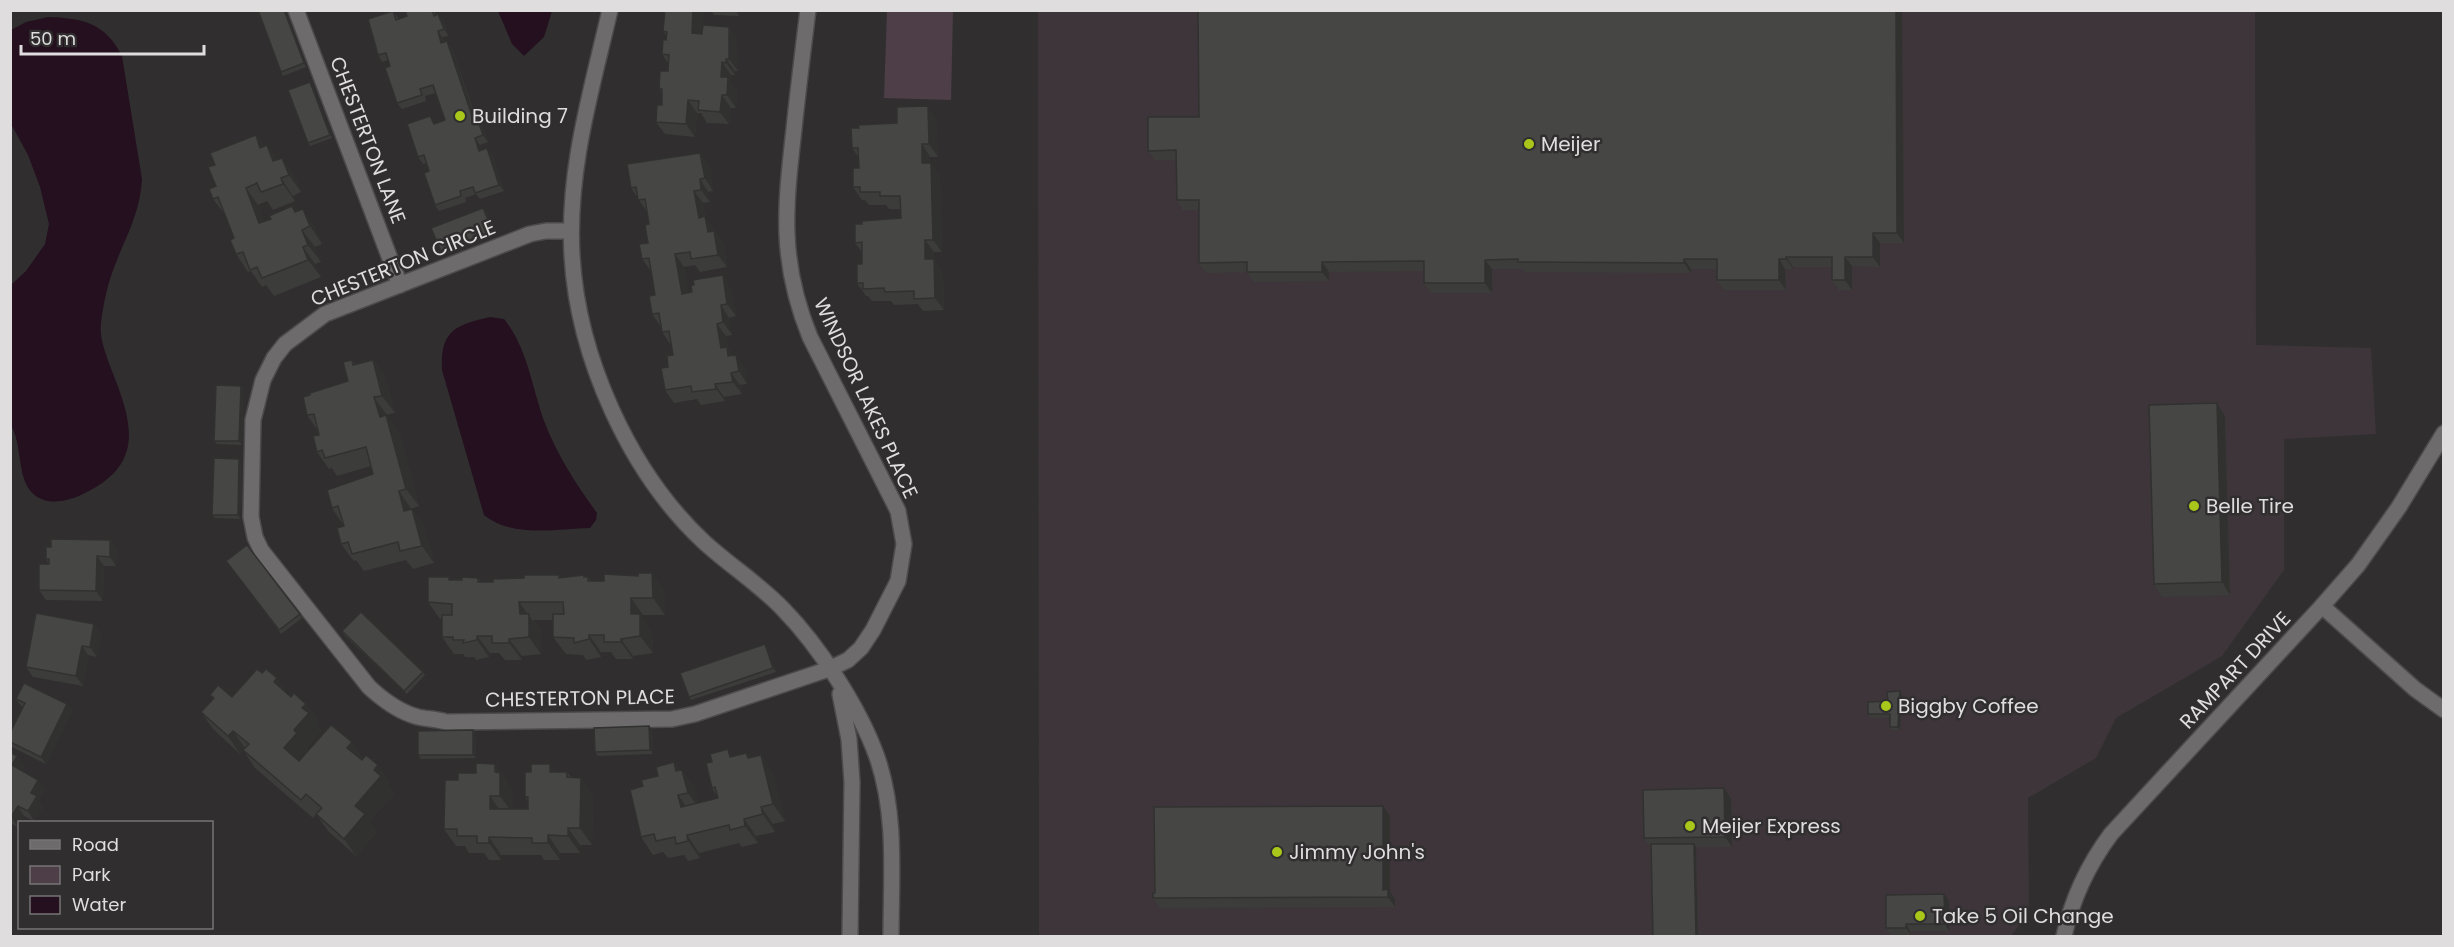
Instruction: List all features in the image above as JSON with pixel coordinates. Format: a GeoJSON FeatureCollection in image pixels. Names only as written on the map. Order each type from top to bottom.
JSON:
{"type":"FeatureCollection","features":[{"type":"Feature","properties":{"kind":"street","name":"CHESTERTON LANE"},"geometry":{"type":"LineString","coordinates":[[296,10],[400,285]]}},
{"type":"Feature","properties":{"kind":"street"},"geometry":{"type":"LineString","coordinates":[[610,10],[578,149],[572,196],[571,231],[577,294],[589,349],[612,412],[643,468],[704,543],[782,607],[798,624],[861,721],[885,783],[891,818],[891,936]]}},
{"type":"Feature","properties":{"kind":"street","name":"WINDSOR LAKES PLACE"},"geometry":{"type":"LineString","coordinates":[[808,10],[786,206],[786,250],[790,276],[803,322],[898,512],[904,544],[898,581],[873,630],[861,648],[848,660],[829,669]]}},
{"type":"Feature","properties":{"kind":"street","name":"CHESTERTON CIRCLE"},"geometry":{"type":"LineString","coordinates":[[398,708],[365,683],[264,554],[255,537],[251,517],[256,404],[261,386],[274,358],[289,341],[325,314],[530,234],[546,231],[571,231]]}},
{"type":"Feature","properties":{"kind":"street","name":"RAMPART DRIVE"},"geometry":{"type":"LineString","coordinates":[[2064,936],[2079,886],[2111,834],[2322,606],[2380,534],[2444,433]]}},
{"type":"Feature","properties":{"kind":"street"},"geometry":{"type":"LineString","coordinates":[[2322,606],[2415,689],[2444,710]]}},
{"type":"Feature","properties":{"kind":"street"},"geometry":{"type":"LineString","coordinates":[[829,669],[841,697],[849,739],[852,782],[850,936]]}},
{"type":"Feature","properties":{"kind":"street","name":"CHESTERTON PLACE"},"geometry":{"type":"LineString","coordinates":[[398,708],[414,716],[446,722],[672,719],[695,714],[829,669]]}},
{"type":"Feature","properties":{"kind":"shaded area"},"geometry":{"type":"Polygon","coordinates":[[[1038,11],[2255,11],[2256,345],[2371,348],[2376,434],[2284,439],[2284,570],[2222,656],[2116,718],[2096,758],[2028,798],[2029,912],[2011,936],[1039,936],[1038,11]]]}},
{"type":"Feature","properties":{"kind":"green space"},"geometry":{"type":"Polygon","coordinates":[[[887,11],[953,11],[951,100],[884,98],[887,11]]]}},
{"type":"Feature","properties":{"kind":"water"},"geometry":{"type":"Polygon","coordinates":[[[498,11],[552,11],[544,37],[524,56],[512,44],[498,11]]]}},
{"type":"Feature","properties":{"kind":"water"},"geometry":{"type":"Polygon","coordinates":[[[48,17],[72,19],[92,25],[101,29],[116,45],[122,56],[142,179],[136,213],[112,272],[101,323],[104,348],[125,408],[129,442],[125,456],[117,470],[103,483],[79,496],[57,501],[48,501],[29,489],[24,479],[15,434],[10,424],[11,285],[26,271],[45,244],[49,224],[40,187],[28,155],[11,124],[11,30],[26,22],[48,17]]]}},
{"type":"Feature","properties":{"kind":"water"},"geometry":{"type":"Polygon","coordinates":[[[490,317],[504,319],[518,342],[549,434],[568,469],[597,513],[596,520],[590,528],[521,529],[508,527],[484,515],[442,370],[442,357],[447,338],[452,332],[467,323],[490,317]]]}},
{"type":"Feature","properties":{"kind":"building"},"geometry":{"type":"Polygon","coordinates":[[[258,10],[284,10],[304,63],[281,72],[258,10]]]}},
{"type":"Feature","properties":{"kind":"building","name":"Building 7"},"geometry":{"type":"Polygon","coordinates":[[[405,10],[432,10],[434,16],[438,14],[444,29],[438,31],[441,43],[447,41],[473,119],[477,118],[483,135],[475,138],[479,151],[487,148],[499,185],[475,193],[473,187],[460,191],[461,196],[435,205],[424,173],[429,171],[424,155],[418,157],[407,124],[430,116],[434,124],[445,120],[433,85],[420,89],[422,95],[397,103],[385,68],[390,66],[386,53],[378,55],[368,19],[393,11],[396,20],[407,16],[405,10]]]}},
{"type":"Feature","properties":{"kind":"building"},"geometry":{"type":"Polygon","coordinates":[[[665,10],[693,10],[692,33],[702,34],[703,25],[729,27],[729,59],[726,59],[726,63],[722,62],[721,77],[728,77],[727,95],[722,95],[720,112],[698,110],[699,101],[688,100],[686,124],[656,122],[657,105],[662,105],[662,89],[659,88],[660,71],[668,71],[669,55],[662,54],[663,39],[666,40],[667,32],[663,31],[665,10]]]}},
{"type":"Feature","properties":{"kind":"building","name":"Meijer"},"geometry":{"type":"Polygon","coordinates":[[[1198,10],[1896,10],[1897,233],[1873,233],[1873,257],[1845,257],[1845,280],[1832,280],[1832,257],[1779,259],[1779,280],[1717,280],[1717,259],[1684,259],[1684,263],[1485,260],[1485,283],[1424,283],[1424,261],[1322,262],[1322,272],[1247,272],[1247,262],[1199,263],[1199,200],[1177,200],[1176,150],[1148,151],[1148,117],[1199,117],[1198,10]]]}},
{"type":"Feature","properties":{"kind":"building"},"geometry":{"type":"Polygon","coordinates":[[[310,82],[330,135],[308,143],[288,90],[310,82]]]}},
{"type":"Feature","properties":{"kind":"building"},"geometry":{"type":"Polygon","coordinates":[[[928,106],[929,144],[922,144],[922,163],[931,163],[933,240],[925,240],[925,259],[934,259],[935,298],[914,299],[914,291],[885,292],[884,288],[863,289],[863,283],[857,283],[857,264],[862,264],[862,242],[855,243],[855,224],[862,224],[862,221],[901,218],[900,196],[880,196],[880,192],[860,192],[860,187],[853,187],[853,168],[859,168],[858,148],[852,148],[851,128],[859,128],[858,125],[897,123],[897,107],[928,106]]]}},
{"type":"Feature","properties":{"kind":"building"},"geometry":{"type":"Polygon","coordinates":[[[256,135],[260,148],[267,145],[273,161],[282,158],[289,175],[281,178],[283,184],[261,192],[257,183],[246,188],[259,223],[271,219],[269,216],[292,206],[295,212],[303,209],[310,226],[302,230],[308,245],[303,247],[308,260],[262,278],[257,267],[250,270],[243,252],[236,254],[230,240],[234,238],[218,197],[213,199],[209,189],[216,186],[208,167],[215,165],[210,153],[256,135]]]}},
{"type":"Feature","properties":{"kind":"building"},"geometry":{"type":"Polygon","coordinates":[[[700,153],[705,178],[700,179],[701,190],[694,191],[699,218],[705,216],[708,232],[714,231],[718,255],[691,259],[690,252],[675,254],[682,294],[692,292],[693,280],[723,275],[727,304],[721,305],[723,322],[717,324],[721,348],[727,347],[728,356],[736,355],[739,371],[731,373],[733,382],[715,384],[716,389],[692,392],[691,386],[665,390],[661,368],[668,367],[667,356],[673,355],[669,331],[662,332],[659,313],[652,314],[649,296],[655,295],[649,258],[642,259],[639,244],[648,243],[645,225],[649,224],[645,199],[638,200],[636,187],[631,188],[627,164],[700,153]]]}},
{"type":"Feature","properties":{"kind":"building"},"geometry":{"type":"Polygon","coordinates":[[[483,208],[493,231],[441,251],[431,228],[483,208]]]}},
{"type":"Feature","properties":{"kind":"building"},"geometry":{"type":"Polygon","coordinates":[[[352,360],[353,365],[373,360],[382,396],[374,397],[380,417],[386,415],[406,489],[399,491],[404,511],[412,509],[422,546],[400,551],[398,542],[352,554],[348,542],[341,544],[337,528],[344,526],[338,506],[332,508],[327,490],[373,474],[366,447],[325,458],[322,450],[317,452],[313,436],[319,435],[314,414],[307,415],[303,397],[348,381],[343,362],[352,360]]]}},
{"type":"Feature","properties":{"kind":"building"},"geometry":{"type":"Polygon","coordinates":[[[216,385],[241,386],[239,441],[214,441],[216,385]]]}},
{"type":"Feature","properties":{"kind":"building","name":"Belle Tire"},"geometry":{"type":"Polygon","coordinates":[[[2217,403],[2222,582],[2154,584],[2149,405],[2217,403]]]}},
{"type":"Feature","properties":{"kind":"building"},"geometry":{"type":"Polygon","coordinates":[[[214,458],[239,459],[238,515],[212,515],[214,458]]]}},
{"type":"Feature","properties":{"kind":"building"},"geometry":{"type":"Polygon","coordinates":[[[51,539],[110,540],[110,557],[97,556],[96,591],[39,590],[39,564],[49,564],[49,559],[46,559],[46,547],[51,547],[51,539]]]}},
{"type":"Feature","properties":{"kind":"building"},"geometry":{"type":"Polygon","coordinates":[[[247,545],[300,614],[279,630],[226,561],[247,545]]]}},
{"type":"Feature","properties":{"kind":"building"},"geometry":{"type":"Polygon","coordinates":[[[638,573],[652,573],[653,598],[631,598],[631,614],[640,614],[640,636],[621,639],[621,642],[604,642],[604,635],[589,635],[589,639],[574,643],[574,638],[553,637],[553,614],[564,614],[563,602],[519,602],[520,614],[529,614],[529,637],[509,639],[509,643],[492,643],[492,636],[477,636],[477,640],[463,643],[464,640],[442,637],[442,615],[452,615],[452,604],[428,602],[428,577],[449,577],[449,580],[462,580],[462,577],[478,578],[478,582],[493,582],[493,579],[524,578],[524,575],[559,575],[559,578],[584,575],[588,577],[588,581],[604,581],[604,574],[638,576],[638,573]]]}},
{"type":"Feature","properties":{"kind":"building"},"geometry":{"type":"Polygon","coordinates":[[[361,612],[423,672],[404,691],[342,631],[361,612]]]}},
{"type":"Feature","properties":{"kind":"building"},"geometry":{"type":"Polygon","coordinates":[[[36,613],[94,624],[90,647],[82,646],[76,676],[26,667],[36,613]]]}},
{"type":"Feature","properties":{"kind":"building"},"geometry":{"type":"Polygon","coordinates":[[[765,644],[773,668],[689,697],[680,673],[765,644]]]}},
{"type":"Feature","properties":{"kind":"building"},"geometry":{"type":"Polygon","coordinates":[[[257,669],[262,673],[266,669],[277,678],[274,682],[291,697],[294,693],[306,704],[302,708],[309,713],[294,730],[297,733],[284,748],[299,761],[331,725],[352,742],[347,748],[362,760],[366,755],[378,765],[374,770],[381,776],[355,806],[365,814],[344,839],[316,814],[322,808],[306,794],[301,800],[243,750],[249,744],[233,731],[228,736],[201,712],[214,698],[210,695],[218,685],[232,697],[257,669]]]}},
{"type":"Feature","properties":{"kind":"building"},"geometry":{"type":"Polygon","coordinates":[[[24,683],[67,704],[41,757],[10,742],[10,733],[25,703],[16,699],[24,683]]]}},
{"type":"Feature","properties":{"kind":"building","name":"Biggby Coffee"},"geometry":{"type":"Polygon","coordinates":[[[1900,691],[1898,727],[1890,727],[1890,714],[1868,714],[1868,702],[1888,701],[1887,692],[1900,691]]]}},
{"type":"Feature","properties":{"kind":"building"},"geometry":{"type":"Polygon","coordinates":[[[649,726],[650,750],[595,752],[594,728],[649,726]]]}},
{"type":"Feature","properties":{"kind":"building"},"geometry":{"type":"Polygon","coordinates":[[[473,730],[473,755],[418,755],[418,731],[473,730]]]}},
{"type":"Feature","properties":{"kind":"building"},"geometry":{"type":"Polygon","coordinates":[[[728,749],[730,757],[746,753],[748,758],[761,755],[773,804],[761,807],[763,814],[744,819],[745,826],[730,830],[729,825],[687,835],[688,841],[676,844],[675,837],[656,841],[654,834],[641,837],[630,790],[643,786],[641,780],[658,776],[656,767],[674,762],[676,771],[682,770],[688,793],[678,795],[681,807],[718,798],[715,787],[712,788],[706,763],[712,762],[710,754],[728,749]]]}},
{"type":"Feature","properties":{"kind":"building"},"geometry":{"type":"Polygon","coordinates":[[[10,752],[17,756],[12,765],[38,780],[31,793],[37,796],[28,811],[18,806],[11,817],[10,752]]]}},
{"type":"Feature","properties":{"kind":"building"},"geometry":{"type":"Polygon","coordinates":[[[476,763],[495,764],[495,772],[500,773],[500,796],[490,796],[490,809],[528,809],[528,797],[525,797],[525,772],[531,772],[531,764],[550,764],[550,772],[567,772],[567,777],[581,778],[580,828],[568,828],[568,836],[548,835],[548,843],[532,843],[532,838],[489,837],[489,843],[477,843],[477,836],[457,836],[457,829],[444,829],[445,780],[458,780],[458,773],[476,773],[476,763]]]}},
{"type":"Feature","properties":{"kind":"building"},"geometry":{"type":"Polygon","coordinates":[[[1724,788],[1725,837],[1644,838],[1643,790],[1724,788]]]}},
{"type":"Feature","properties":{"kind":"building"},"geometry":{"type":"Polygon","coordinates":[[[1383,806],[1383,890],[1388,889],[1388,897],[1153,898],[1153,893],[1155,893],[1154,807],[1383,806]]]}},
{"type":"Feature","properties":{"kind":"building"},"geometry":{"type":"Polygon","coordinates":[[[1651,844],[1694,844],[1696,936],[1653,936],[1651,844]]]}},
{"type":"Feature","properties":{"kind":"building","name":"Take 5 Oil Change"},"geometry":{"type":"Polygon","coordinates":[[[1944,894],[1945,924],[1906,924],[1906,928],[1886,928],[1886,895],[1944,894]]]}},
{"type":"Feature","properties":{"kind":"place","name":"Building 7"},"geometry":{"type":"Point","coordinates":[460,116]}},
{"type":"Feature","properties":{"kind":"place","name":"Meijer"},"geometry":{"type":"Point","coordinates":[1529,144]}},
{"type":"Feature","properties":{"kind":"place","name":"Belle Tire"},"geometry":{"type":"Point","coordinates":[2194,506]}},
{"type":"Feature","properties":{"kind":"place","name":"Biggby Coffee"},"geometry":{"type":"Point","coordinates":[1886,706]}},
{"type":"Feature","properties":{"kind":"place","name":"Meijer Express"},"geometry":{"type":"Point","coordinates":[1690,826]}},
{"type":"Feature","properties":{"kind":"place","name":"Jimmy John's"},"geometry":{"type":"Point","coordinates":[1277,852]}},
{"type":"Feature","properties":{"kind":"place","name":"Take 5 Oil Change"},"geometry":{"type":"Point","coordinates":[1920,916]}}]}
